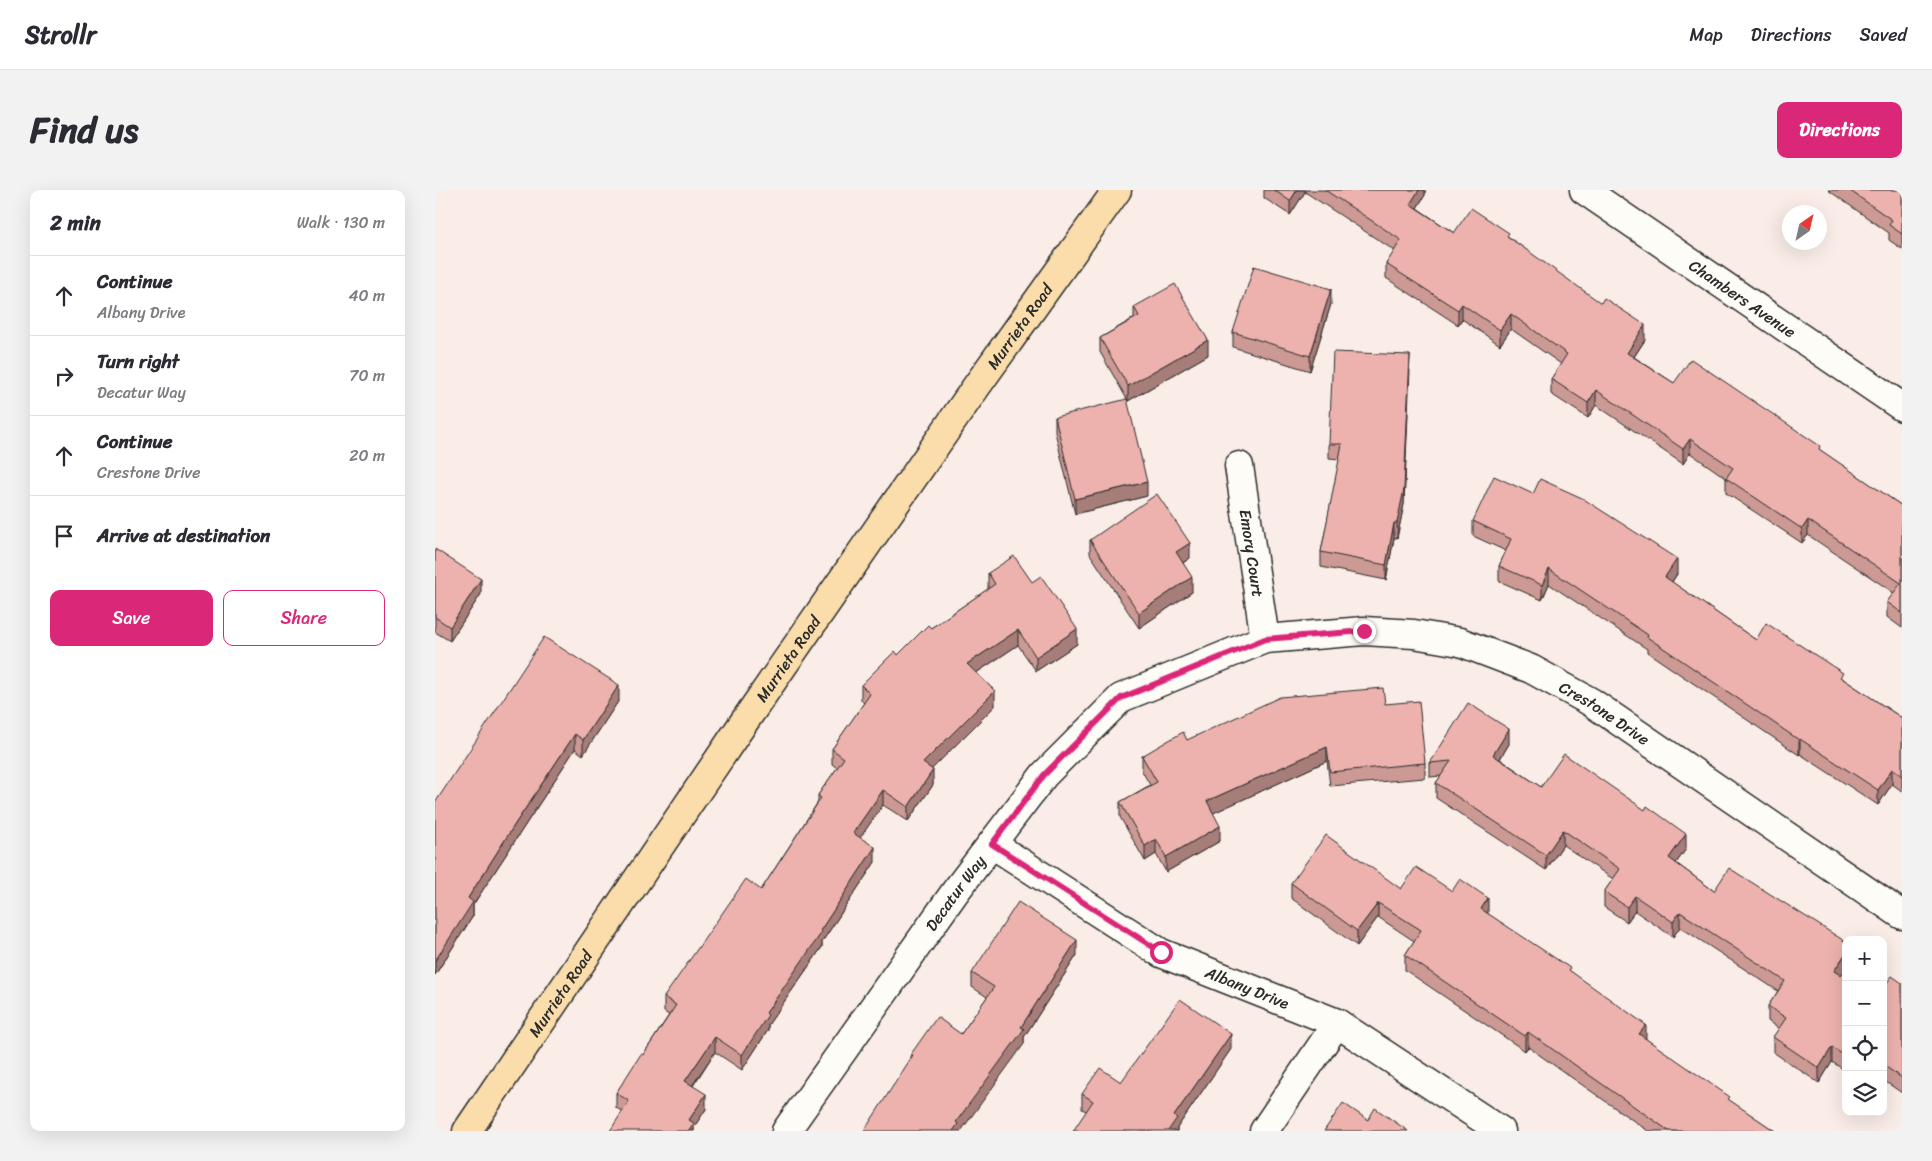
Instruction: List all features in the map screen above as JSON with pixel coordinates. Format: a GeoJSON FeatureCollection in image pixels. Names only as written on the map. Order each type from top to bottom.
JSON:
{"type":"FeatureCollection","features":[{"type":"Feature","properties":{"kind":"main road","name":"Murrieta Road"},"geometry":{"type":"LineString","coordinates":[[467,1131],[749,714],[976,387],[1117,190]]}},
{"type":"Feature","properties":{"kind":"street","name":"Chambers Avenue"},"geometry":{"type":"LineString","coordinates":[[1584,190],[1902,407]]}},
{"type":"Feature","properties":{"kind":"street","name":"Emory Court"},"geometry":{"type":"LineString","coordinates":[[1239,466],[1265,639]]}},
{"type":"Feature","properties":{"kind":"street","name":"Crestone Drive"},"geometry":{"type":"LineString","coordinates":[[1265,639],[1364,631],[1414,634],[1460,642],[1531,669],[1591,702],[1902,914]]}},
{"type":"Feature","properties":{"kind":"street","name":"Decatur Way"},"geometry":{"type":"LineString","coordinates":[[786,1131],[955,892],[1044,775],[1121,698],[1265,639]]}},
{"type":"Feature","properties":{"kind":"street","name":"Albany Drive"},"geometry":{"type":"LineString","coordinates":[[992,844],[1161,952],[1337,1023],[1501,1131]]}},
{"type":"Feature","properties":{"kind":"street"},"geometry":{"type":"LineString","coordinates":[[1264,1131],[1337,1023]]}},
{"type":"Feature","properties":{"kind":"building"},"geometry":{"type":"Polygon","coordinates":[[[1274,190],[1297,190],[1290,201],[1274,190]]]}},
{"type":"Feature","properties":{"kind":"building"},"geometry":{"type":"Polygon","coordinates":[[[1325,190],[1419,190],[1410,204],[1454,233],[1471,208],[1509,233],[1507,236],[1601,303],[1604,298],[1645,325],[1627,353],[1674,383],[1691,359],[1820,446],[1819,449],[1902,506],[1902,613],[1887,602],[1901,583],[1808,520],[1802,529],[1726,478],[1733,468],[1690,439],[1683,449],[1596,390],[1588,403],[1551,379],[1567,354],[1511,314],[1500,330],[1462,304],[1458,310],[1386,264],[1401,240],[1325,190]]]}},
{"type":"Feature","properties":{"kind":"building"},"geometry":{"type":"Polygon","coordinates":[[[1849,190],[1902,190],[1902,234],[1889,225],[1892,220],[1849,190]]]}},
{"type":"Feature","properties":{"kind":"building"},"geometry":{"type":"Polygon","coordinates":[[[1254,266],[1331,289],[1310,356],[1233,332],[1254,266]]]}},
{"type":"Feature","properties":{"kind":"building"},"geometry":{"type":"Polygon","coordinates":[[[1175,284],[1208,340],[1128,386],[1100,338],[1139,316],[1134,307],[1175,284]]]}},
{"type":"Feature","properties":{"kind":"building"},"geometry":{"type":"Polygon","coordinates":[[[1333,352],[1410,355],[1404,489],[1397,523],[1394,523],[1386,565],[1321,552],[1342,444],[1329,444],[1333,352]]]}},
{"type":"Feature","properties":{"kind":"building"},"geometry":{"type":"Polygon","coordinates":[[[1127,399],[1147,482],[1075,499],[1055,417],[1127,399]]]}},
{"type":"Feature","properties":{"kind":"building"},"geometry":{"type":"Polygon","coordinates":[[[1494,476],[1533,494],[1540,479],[1582,498],[1677,559],[1665,577],[1756,640],[1766,623],[1843,673],[1840,677],[1902,718],[1902,776],[1892,769],[1878,790],[1799,740],[1549,569],[1542,585],[1499,566],[1511,539],[1473,521],[1494,476]]]}},
{"type":"Feature","properties":{"kind":"building"},"geometry":{"type":"Polygon","coordinates":[[[1157,494],[1190,543],[1176,552],[1192,577],[1139,613],[1090,540],[1157,494]]]}},
{"type":"Feature","properties":{"kind":"building"},"geometry":{"type":"Polygon","coordinates":[[[435,549],[481,579],[450,627],[435,617],[435,549]]]}},
{"type":"Feature","properties":{"kind":"building"},"geometry":{"type":"Polygon","coordinates":[[[1014,556],[1032,582],[1041,576],[1077,629],[1036,657],[1018,630],[967,664],[995,691],[923,763],[933,770],[908,807],[883,790],[853,833],[875,847],[820,931],[822,932],[766,1013],[768,1015],[742,1055],[715,1037],[685,1081],[706,1094],[689,1120],[694,1123],[689,1131],[610,1131],[629,1101],[616,1093],[676,1005],[664,997],[746,879],[761,890],[821,798],[818,795],[844,758],[832,749],[870,694],[861,685],[895,651],[898,655],[928,625],[931,628],[995,584],[988,573],[1014,556]]]}},
{"type":"Feature","properties":{"kind":"building"},"geometry":{"type":"Polygon","coordinates":[[[544,637],[619,685],[583,740],[575,734],[515,824],[468,898],[473,902],[435,961],[435,803],[544,637]]]}},
{"type":"Feature","properties":{"kind":"building"},"geometry":{"type":"Polygon","coordinates":[[[1383,688],[1385,704],[1419,701],[1425,763],[1330,772],[1327,747],[1207,801],[1220,826],[1166,857],[1156,839],[1145,846],[1120,802],[1157,782],[1142,756],[1183,732],[1187,740],[1280,697],[1383,688]]]}},
{"type":"Feature","properties":{"kind":"building"},"geometry":{"type":"Polygon","coordinates":[[[1468,703],[1509,729],[1493,755],[1541,787],[1564,754],[1645,810],[1647,806],[1686,834],[1669,858],[1714,891],[1729,868],[1842,939],[1842,959],[1834,971],[1842,976],[1842,1054],[1832,1047],[1819,1068],[1773,1037],[1786,1018],[1768,1006],[1785,981],[1680,912],[1673,922],[1635,896],[1627,907],[1604,892],[1620,869],[1563,830],[1546,855],[1436,783],[1451,761],[1430,763],[1468,703]]]}},
{"type":"Feature","properties":{"kind":"building"},"geometry":{"type":"Polygon","coordinates":[[[1326,835],[1401,889],[1416,867],[1452,891],[1460,879],[1488,898],[1481,909],[1570,968],[1569,970],[1646,1025],[1639,1034],[1730,1097],[1728,1099],[1775,1131],[1669,1131],[1528,1032],[1525,1036],[1405,955],[1421,930],[1378,903],[1357,931],[1291,883],[1326,835]]]}},
{"type":"Feature","properties":{"kind":"building"},"geometry":{"type":"Polygon","coordinates":[[[1018,902],[1077,940],[1021,1027],[1024,1029],[956,1122],[958,1124],[953,1131],[864,1131],[913,1055],[911,1054],[937,1017],[961,1034],[994,987],[972,973],[1018,902]]]}},
{"type":"Feature","properties":{"kind":"building"},"geometry":{"type":"Polygon","coordinates":[[[1892,976],[1902,983],[1902,1078],[1887,1068],[1887,983],[1892,976]]]}},
{"type":"Feature","properties":{"kind":"building"},"geometry":{"type":"Polygon","coordinates":[[[1180,999],[1231,1034],[1174,1116],[1177,1118],[1168,1131],[1073,1131],[1093,1101],[1082,1094],[1100,1068],[1121,1082],[1180,999]]]}},
{"type":"Feature","properties":{"kind":"building"},"geometry":{"type":"Polygon","coordinates":[[[1343,1103],[1368,1120],[1375,1108],[1408,1131],[1324,1131],[1343,1103]]]}},
{"type":"Feature","properties":{"kind":"route"},"geometry":{"type":"LineString","coordinates":[[1161,952],[992,844],[1044,775],[1121,698],[1265,639],[1364,631]]}}]}
